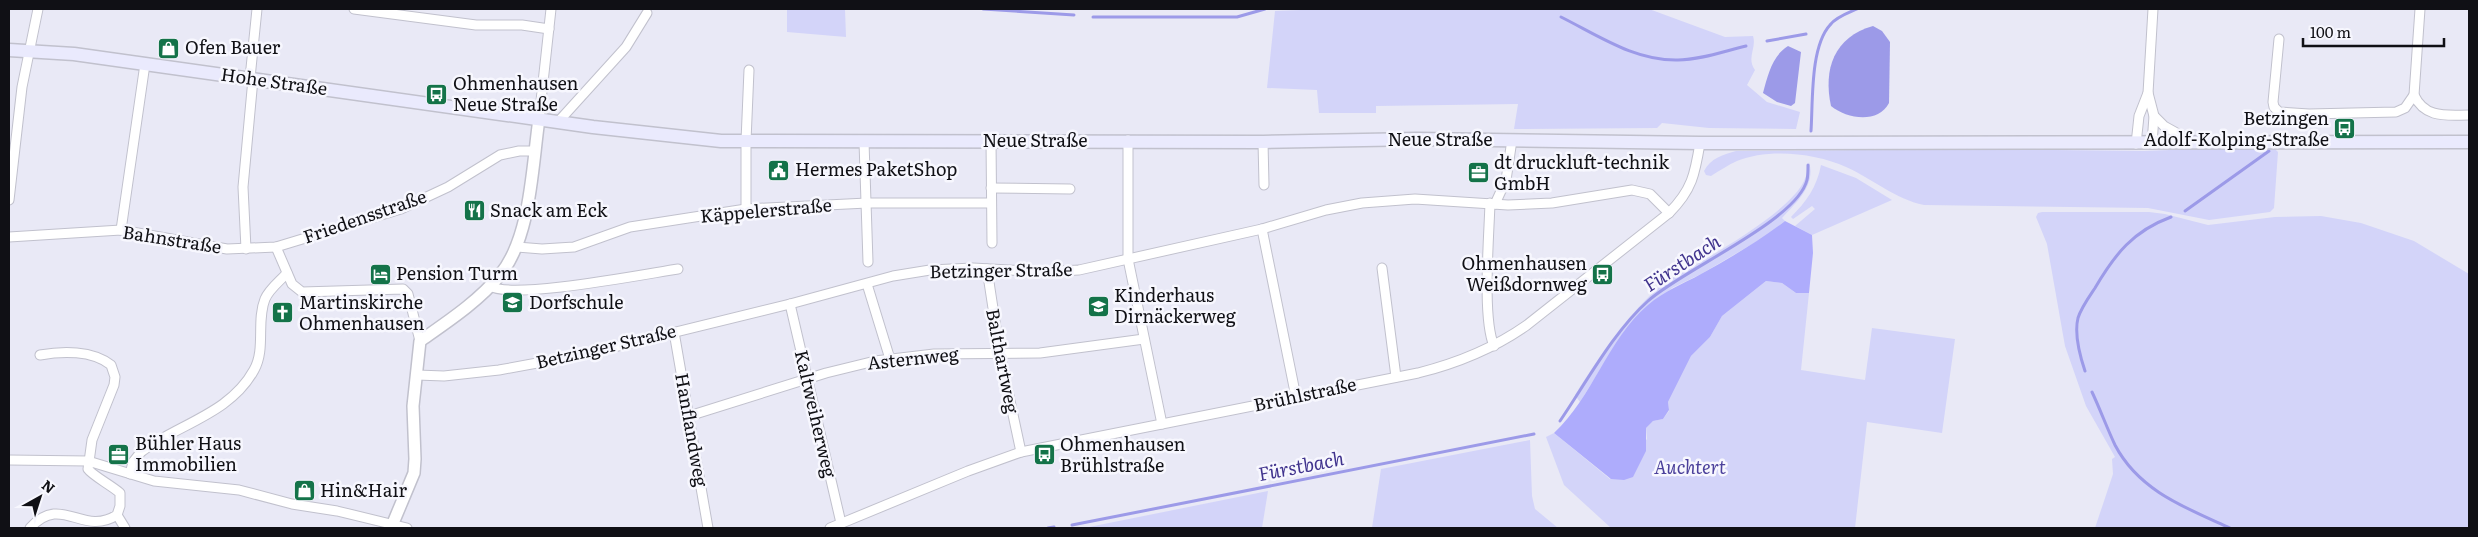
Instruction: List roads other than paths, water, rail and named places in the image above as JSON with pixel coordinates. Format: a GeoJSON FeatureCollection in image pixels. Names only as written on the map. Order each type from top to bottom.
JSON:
{"type":"FeatureCollection","features":[{"type":"Feature","properties":{"kind":"main road","name":"Hohe Straße"},"geometry":{"type":"LineString","coordinates":[[9,50],[145,64],[252,78],[538,120]]}},
{"type":"Feature","properties":{"kind":"main road","name":"Neue Straße"},"geometry":{"type":"LineString","coordinates":[[538,120],[683,138],[746,141],[1128,140],[1263,142],[1512,140],[1700,142],[1940,141],[2136,144],[2196,142],[2469,142]]}},
{"type":"Feature","properties":{"kind":"street"},"geometry":{"type":"LineString","coordinates":[[9,200],[17,114],[28,51],[38,9]]}},
{"type":"Feature","properties":{"kind":"street"},"geometry":{"type":"LineString","coordinates":[[246,248],[243,187],[257,9]]}},
{"type":"Feature","properties":{"kind":"street"},"geometry":{"type":"LineString","coordinates":[[354,9],[476,24],[522,25],[549,29]]}},
{"type":"Feature","properties":{"kind":"street"},"geometry":{"type":"LineString","coordinates":[[420,341],[490,286],[501,274],[516,247],[526,210],[551,9]]}},
{"type":"Feature","properties":{"kind":"street"},"geometry":{"type":"LineString","coordinates":[[2136,144],[2139,116],[2148,93],[2154,9]]}},
{"type":"Feature","properties":{"kind":"street"},"geometry":{"type":"LineString","coordinates":[[2420,9],[2414,96],[2418,104],[2432,114],[2469,115]]}},
{"type":"Feature","properties":{"kind":"street"},"geometry":{"type":"LineString","coordinates":[[558,122],[626,48],[647,13]]}},
{"type":"Feature","properties":{"kind":"street"},"geometry":{"type":"LineString","coordinates":[[2278,39],[2273,102],[2274,107],[2279,112],[2309,114],[2391,113],[2405,108],[2414,96]]}},
{"type":"Feature","properties":{"kind":"street"},"geometry":{"type":"LineString","coordinates":[[122,230],[145,64]]}},
{"type":"Feature","properties":{"kind":"street"},"geometry":{"type":"LineString","coordinates":[[746,209],[749,70]]}},
{"type":"Feature","properties":{"kind":"street"},"geometry":{"type":"LineString","coordinates":[[2148,93],[2154,116],[2152,144]]}},
{"type":"Feature","properties":{"kind":"street"},"geometry":{"type":"LineString","coordinates":[[2154,116],[2177,134],[2196,142]]}},
{"type":"Feature","properties":{"kind":"street"},"geometry":{"type":"LineString","coordinates":[[1128,140],[1126,203],[1128,259],[1162,424]]}},
{"type":"Feature","properties":{"kind":"street"},"geometry":{"type":"LineString","coordinates":[[1494,346],[1490,336],[1488,316],[1493,204],[1506,180],[1512,140]]}},
{"type":"Feature","properties":{"kind":"street"},"geometry":{"type":"LineString","coordinates":[[991,141],[992,243]]}},
{"type":"Feature","properties":{"kind":"street"},"geometry":{"type":"LineString","coordinates":[[864,142],[868,262]]}},
{"type":"Feature","properties":{"kind":"street"},"geometry":{"type":"LineString","coordinates":[[1263,142],[1264,185]]}},
{"type":"Feature","properties":{"kind":"street","name":"Brühlstraße"},"geometry":{"type":"LineString","coordinates":[[830,528],[978,466],[1021,452],[1450,365],[1494,346],[1541,314],[1669,213],[1687,194],[1692,184],[1700,142]]}},
{"type":"Feature","properties":{"kind":"street","name":"Friedensstraße"},"geometry":{"type":"LineString","coordinates":[[246,248],[276,247],[401,209],[434,194],[500,156],[519,151],[534,152]]}},
{"type":"Feature","properties":{"kind":"street"},"geometry":{"type":"LineString","coordinates":[[991,188],[1070,189]]}},
{"type":"Feature","properties":{"kind":"street","name":"Betzinger Straße"},"geometry":{"type":"LineString","coordinates":[[417,375],[444,376],[524,366],[930,270],[987,269],[1042,272],[1079,270],[1262,228],[1326,210],[1381,201],[1431,200],[1493,204],[1552,203],[1640,191],[1657,199],[1669,213]]}},
{"type":"Feature","properties":{"kind":"street","name":"Käppelerstraße"},"geometry":{"type":"LineString","coordinates":[[516,247],[542,249],[574,246],[630,226],[746,209],[867,203],[991,203]]}},
{"type":"Feature","properties":{"kind":"street"},"geometry":{"type":"LineString","coordinates":[[1262,228],[1296,397]]}},
{"type":"Feature","properties":{"kind":"street","name":"Bahnstraße"},"geometry":{"type":"LineString","coordinates":[[9,237],[122,230],[215,248],[246,248]]}},
{"type":"Feature","properties":{"kind":"street"},"geometry":{"type":"LineString","coordinates":[[276,247],[292,284],[302,292],[403,289],[408,294],[420,341],[413,412],[416,459],[414,473],[392,527]]}},
{"type":"Feature","properties":{"kind":"street"},"geometry":{"type":"LineString","coordinates":[[1382,268],[1396,377]]}},
{"type":"Feature","properties":{"kind":"street"},"geometry":{"type":"LineString","coordinates":[[490,286],[508,291],[678,269]]}},
{"type":"Feature","properties":{"kind":"street","name":"Balthartweg"},"geometry":{"type":"LineString","coordinates":[[987,269],[1000,354],[1021,452]]}},
{"type":"Feature","properties":{"kind":"street"},"geometry":{"type":"LineString","coordinates":[[130,474],[136,456],[231,400],[245,384],[255,370],[259,357],[264,300],[287,273]]}},
{"type":"Feature","properties":{"kind":"street"},"geometry":{"type":"LineString","coordinates":[[867,284],[890,359]]}},
{"type":"Feature","properties":{"kind":"street","name":"Kaltweiherweg"},"geometry":{"type":"LineString","coordinates":[[790,304],[842,524]]}},
{"type":"Feature","properties":{"kind":"street","name":"Hanflandweg"},"geometry":{"type":"LineString","coordinates":[[674,332],[708,528]]}},
{"type":"Feature","properties":{"kind":"street","name":"Asternweg"},"geometry":{"type":"LineString","coordinates":[[689,416],[842,368],[890,359],[941,353],[1000,354],[1077,350],[1144,339]]}},
{"type":"Feature","properties":{"kind":"street"},"geometry":{"type":"LineString","coordinates":[[30,528],[46,516],[60,513],[91,523],[103,522],[117,515],[120,506],[120,494],[109,483],[91,474],[88,469],[88,460],[100,418],[114,386],[115,377],[111,365],[101,359],[79,353],[61,352],[40,355]]}},
{"type":"Feature","properties":{"kind":"street"},"geometry":{"type":"LineString","coordinates":[[9,460],[88,460],[166,484],[247,491],[301,506],[337,511],[392,527],[407,528]]}},
{"type":"Feature","properties":{"kind":"street"},"geometry":{"type":"LineString","coordinates":[[117,515],[125,528]]}},
{"type":"Feature","properties":{"kind":"waterway"},"geometry":{"type":"LineString","coordinates":[[983,9],[1074,15]]}},
{"type":"Feature","properties":{"kind":"waterway"},"geometry":{"type":"LineString","coordinates":[[1093,17],[1237,17],[1265,9]]}},
{"type":"Feature","properties":{"kind":"waterway","name":"Fürstbach"},"geometry":{"type":"LineString","coordinates":[[1811,131],[1814,75],[1819,47],[1830,25],[1835,20],[1857,9]]}},
{"type":"Feature","properties":{"kind":"waterway"},"geometry":{"type":"LineString","coordinates":[[1561,17],[1632,52],[1662,59],[1695,59],[1746,46]]}},
{"type":"Feature","properties":{"kind":"waterway"},"geometry":{"type":"LineString","coordinates":[[1767,41],[1806,34]]}},
{"type":"Feature","properties":{"kind":"waterway"},"geometry":{"type":"LineString","coordinates":[[2185,211],[2269,151]]}},
{"type":"Feature","properties":{"kind":"waterway","name":"Fürstbach"},"geometry":{"type":"LineString","coordinates":[[1560,421],[1612,342],[1636,313],[1664,289],[1736,245],[1782,212],[1799,196],[1807,180],[1808,165]]}},
{"type":"Feature","properties":{"kind":"waterway"},"geometry":{"type":"LineString","coordinates":[[2085,371],[2077,338],[2078,318],[2083,306],[2110,265],[2126,245],[2146,229],[2171,217]]}},
{"type":"Feature","properties":{"kind":"waterway"},"geometry":{"type":"LineString","coordinates":[[2092,392],[2115,445],[2137,475],[2165,496],[2230,528]]}},
{"type":"Feature","properties":{"kind":"waterway","name":"Fürstbach"},"geometry":{"type":"LineString","coordinates":[[1072,525],[1534,434]]}},
{"type":"Feature","properties":{"kind":"waterway","name":"Fürstbach"},"geometry":{"type":"LineString","coordinates":[[1048,528],[1054,527]]}},
{"type":"Feature","properties":{"kind":"place","name":"Ofen Bauer"},"geometry":{"type":"Point","coordinates":[169,48]}},
{"type":"Feature","properties":{"kind":"place","name":"Ohmenhausen Neue Straße"},"geometry":{"type":"Point","coordinates":[437,94]}},
{"type":"Feature","properties":{"kind":"place","name":"Betzingen Adolf-Kolping-Straße"},"geometry":{"type":"Point","coordinates":[2345,129]}},
{"type":"Feature","properties":{"kind":"place","name":"Hermes PaketShop"},"geometry":{"type":"Point","coordinates":[779,170]}},
{"type":"Feature","properties":{"kind":"place","name":"dt druckluft-technik GmbH"},"geometry":{"type":"Point","coordinates":[1478,173]}},
{"type":"Feature","properties":{"kind":"place","name":"Snack am Eck"},"geometry":{"type":"Point","coordinates":[474,211]}},
{"type":"Feature","properties":{"kind":"place","name":"Pension Turm"},"geometry":{"type":"Point","coordinates":[380,274]}},
{"type":"Feature","properties":{"kind":"place","name":"Ohmenhausen Weißdornweg"},"geometry":{"type":"Point","coordinates":[1603,274]}},
{"type":"Feature","properties":{"kind":"place","name":"Dorfschule"},"geometry":{"type":"Point","coordinates":[513,303]}},
{"type":"Feature","properties":{"kind":"place","name":"Kinderhaus Dirnäckerweg"},"geometry":{"type":"Point","coordinates":[1098,306]}},
{"type":"Feature","properties":{"kind":"place","name":"Martinskirche Ohmenhausen"},"geometry":{"type":"Point","coordinates":[283,313]}},
{"type":"Feature","properties":{"kind":"place","name":"Bühler Haus Immobilien"},"geometry":{"type":"Point","coordinates":[119,454]}},
{"type":"Feature","properties":{"kind":"place","name":"Ohmenhausen Brühlstraße"},"geometry":{"type":"Point","coordinates":[1044,455]}},
{"type":"Feature","properties":{"kind":"place","name":"Hin&Hair"},"geometry":{"type":"Point","coordinates":[304,491]}},
{"type":"Feature","properties":{"kind":"park label","name":"Auchtert"},"geometry":{"type":"Point","coordinates":[1690,468]}}]}
